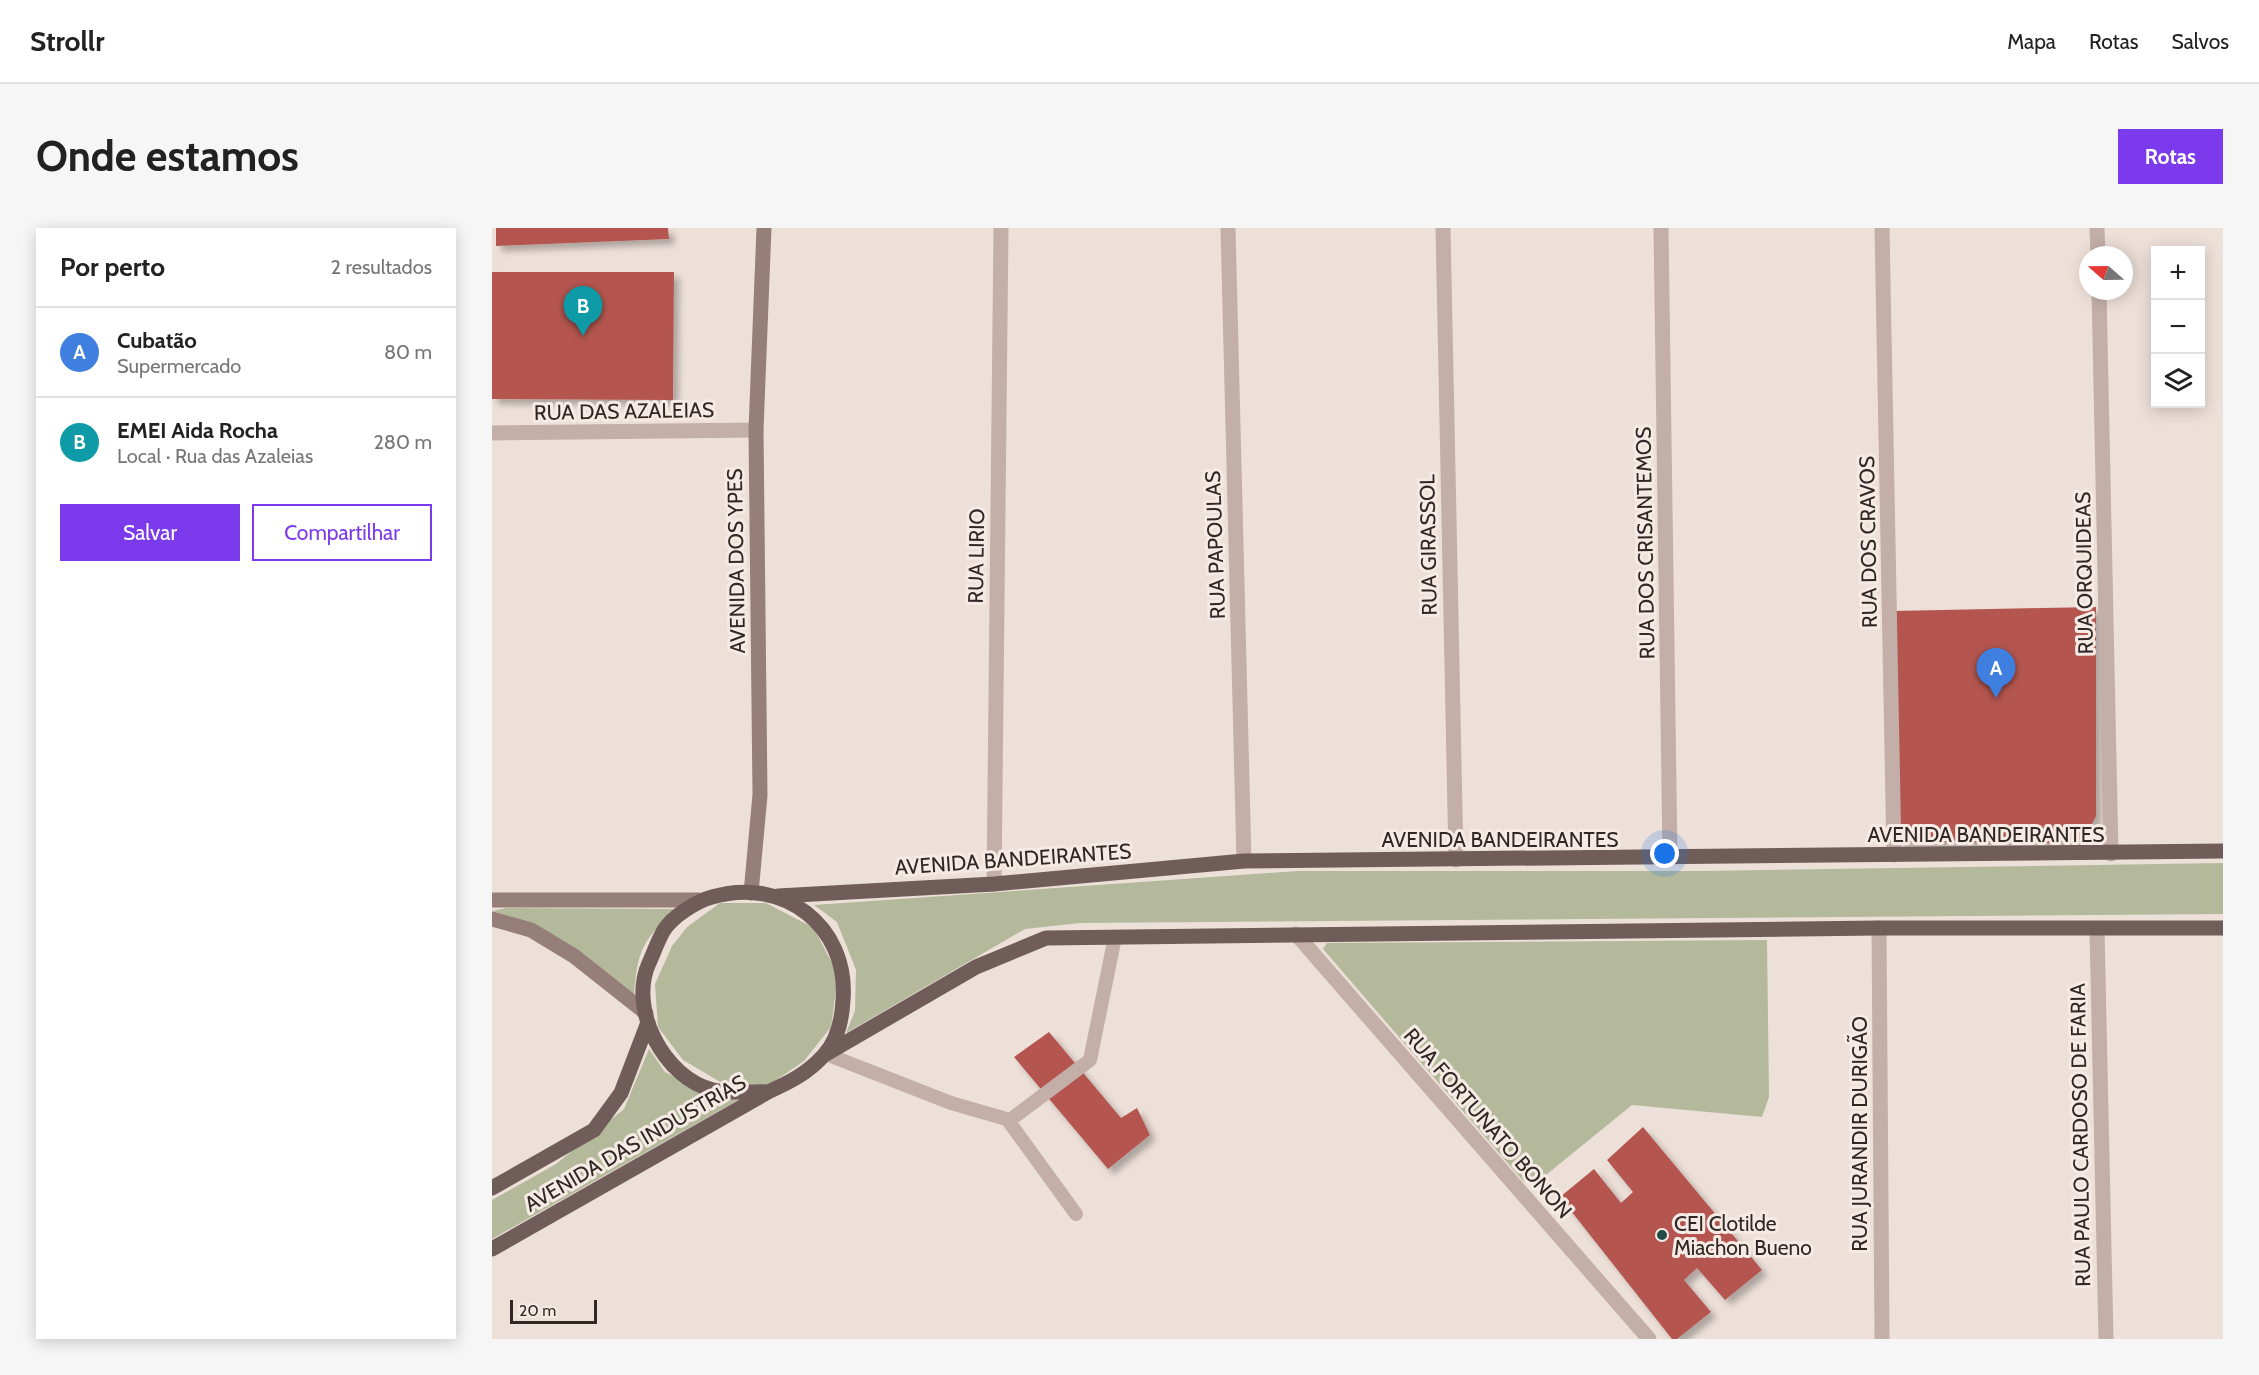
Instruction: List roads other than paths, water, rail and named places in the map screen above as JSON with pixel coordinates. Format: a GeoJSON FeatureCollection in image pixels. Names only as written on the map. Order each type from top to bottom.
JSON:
{"type":"FeatureCollection","features":[{"type":"Feature","properties":{"kind":"main road","name":"AVENIDA DOS YPES"},"geometry":{"type":"LineString","coordinates":[[751,893],[760,795],[756,430],[764,228]]}},
{"type":"Feature","properties":{"kind":"main road","name":"AVENIDA BANDEIRANTES"},"geometry":{"type":"LineString","coordinates":[[778,896],[994,884],[1245,861],[2223,852]]}},
{"type":"Feature","properties":{"kind":"main road"},"geometry":{"type":"LineString","coordinates":[[492,900],[699,900],[734,891],[778,896],[811,915],[832,940],[845,978],[842,1020],[826,1054]]}},
{"type":"Feature","properties":{"kind":"main road"},"geometry":{"type":"LineString","coordinates":[[699,900],[665,928],[644,975],[647,1019],[662,1054],[686,1077],[713,1090],[768,1092],[800,1078],[826,1054],[976,967],[1046,938],[1879,928],[2097,930],[2223,928]]}},
{"type":"Feature","properties":{"kind":"main road"},"geometry":{"type":"LineString","coordinates":[[492,919],[531,930],[574,956],[647,1019]]}},
{"type":"Feature","properties":{"kind":"main road","name":"AVENIDA DAS INDUSTRIAS"},"geometry":{"type":"LineString","coordinates":[[492,1188],[594,1131],[621,1093],[647,1019]]}},
{"type":"Feature","properties":{"kind":"main road","name":"AVENIDA DAS INDUSTRIAS"},"geometry":{"type":"LineString","coordinates":[[492,1249],[768,1092]]}},
{"type":"Feature","properties":{"kind":"street","name":"RUA LIRIO"},"geometry":{"type":"LineString","coordinates":[[994,884],[1001,228]]}},
{"type":"Feature","properties":{"kind":"street","name":"RUA PAPOULAS"},"geometry":{"type":"LineString","coordinates":[[1228,228],[1245,861]]}},
{"type":"Feature","properties":{"kind":"street","name":"RUA GIRASSOL"},"geometry":{"type":"LineString","coordinates":[[1443,228],[1456,860]]}},
{"type":"Feature","properties":{"kind":"street","name":"RUA DOS CRISANTEMOS"},"geometry":{"type":"LineString","coordinates":[[1661,228],[1670,858]]}},
{"type":"Feature","properties":{"kind":"street","name":"RUA DOS CRAVOS"},"geometry":{"type":"LineString","coordinates":[[1882,228],[1894,855]]}},
{"type":"Feature","properties":{"kind":"street"},"geometry":{"type":"LineString","coordinates":[[2097,228],[2098,246]]}},
{"type":"Feature","properties":{"kind":"street","name":"RUA ORQUIDEAS"},"geometry":{"type":"LineString","coordinates":[[2099,300],[2111,854]]}},
{"type":"Feature","properties":{"kind":"street","name":"RUA DAS AZALEIAS"},"geometry":{"type":"LineString","coordinates":[[492,433],[756,430]]}},
{"type":"Feature","properties":{"kind":"street","name":"RUA JURANDIR DURIGÃO"},"geometry":{"type":"LineString","coordinates":[[1879,928],[1882,1339]]}},
{"type":"Feature","properties":{"kind":"street","name":"RUA PAULO CARDOSO DE FARIA"},"geometry":{"type":"LineString","coordinates":[[2097,930],[2106,1339]]}},
{"type":"Feature","properties":{"kind":"street","name":"RUA FORTUNATO BONON"},"geometry":{"type":"LineString","coordinates":[[1296,934],[1648,1339]]}},
{"type":"Feature","properties":{"kind":"lane"},"geometry":{"type":"LineString","coordinates":[[1007,1119],[1090,1060],[1115,937]]}},
{"type":"Feature","properties":{"kind":"lane"},"geometry":{"type":"LineString","coordinates":[[826,1054],[951,1103],[1007,1119],[1076,1214]]}},
{"type":"Feature","properties":{"kind":"place","name":"EMEI Aida Rocha"},"geometry":{"type":"Point","coordinates":[583,336]}},
{"type":"Feature","properties":{"kind":"place","name":"Cubatão"},"geometry":{"type":"Point","coordinates":[1996,698]}},
{"type":"Feature","properties":{"kind":"place","name":"CEI Clotilde Miachon Bueno"},"geometry":{"type":"Point","coordinates":[1662,1235]}}]}
